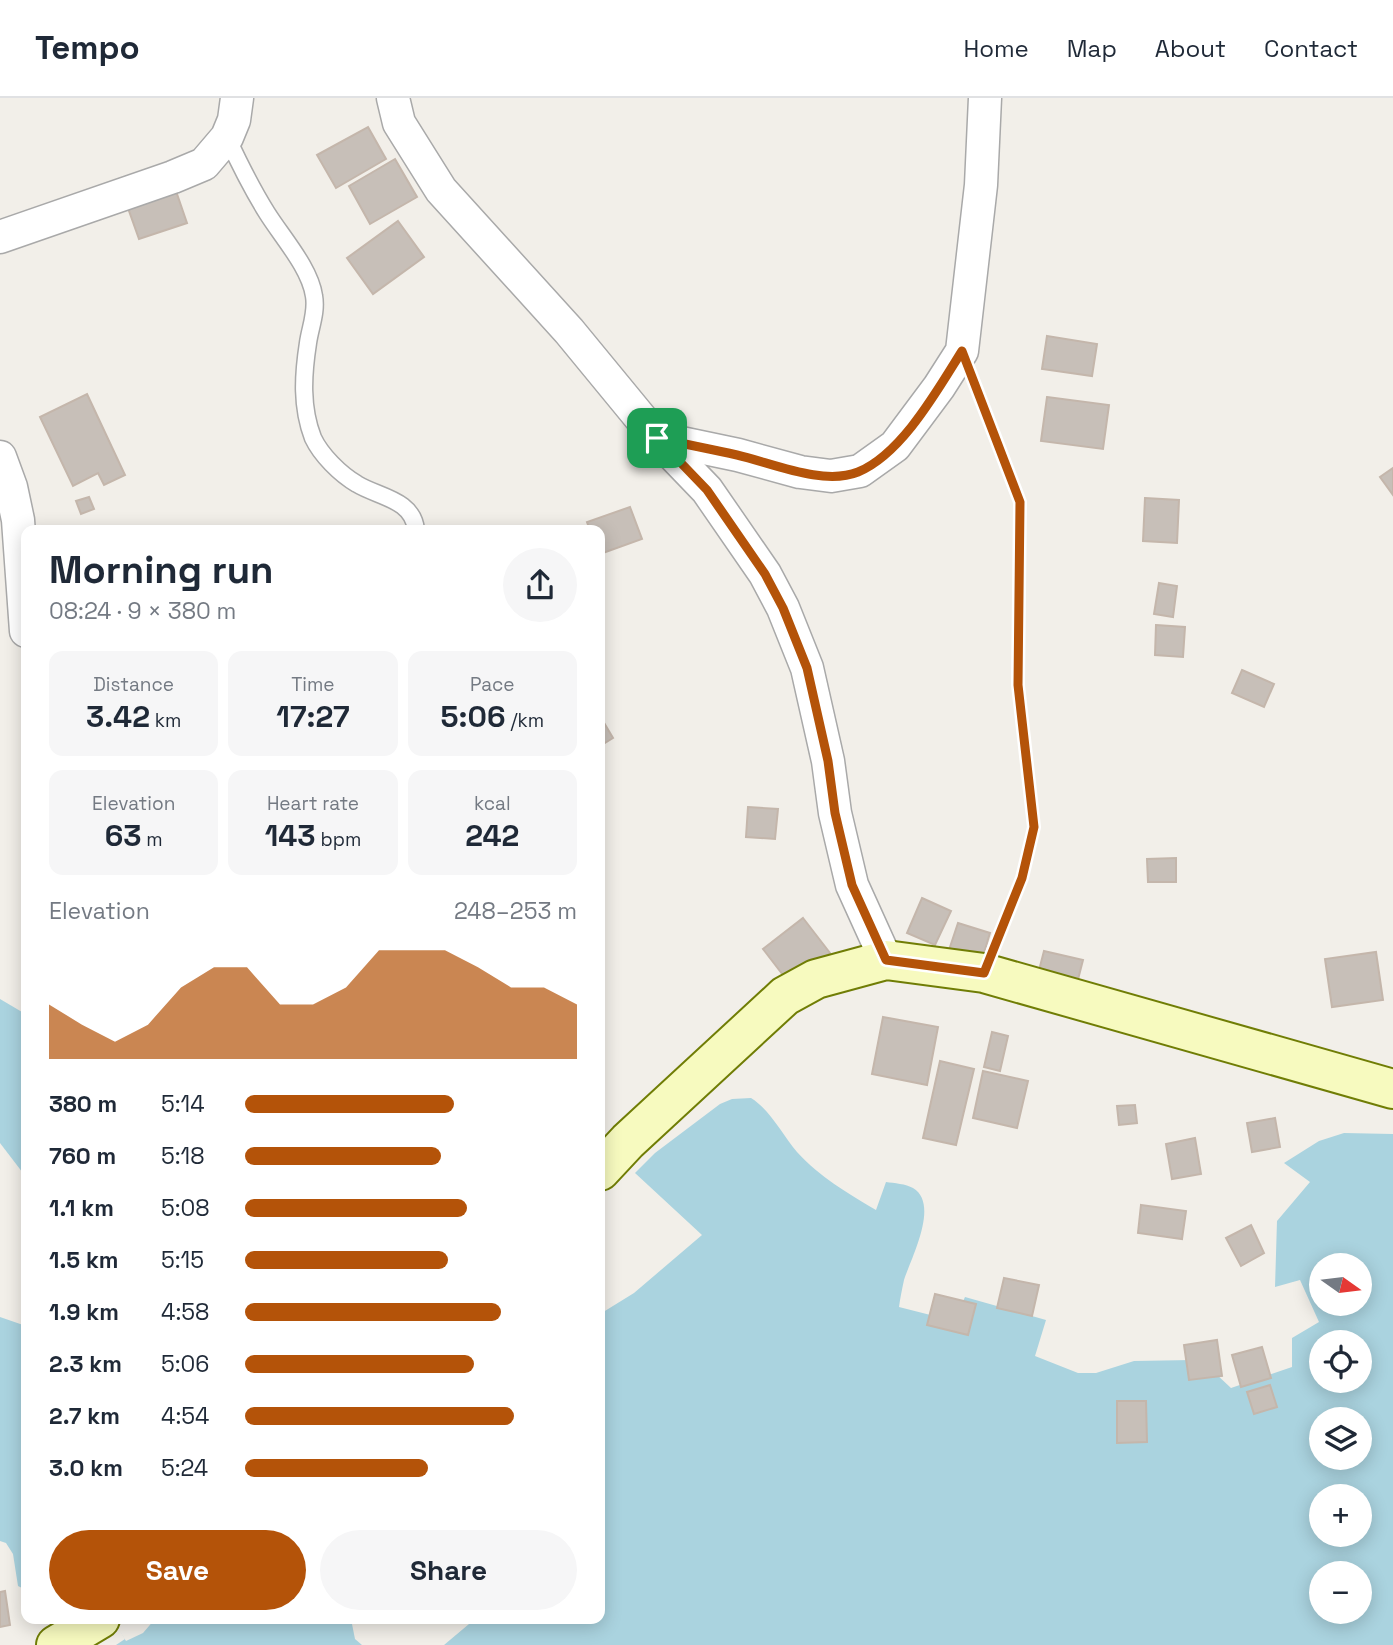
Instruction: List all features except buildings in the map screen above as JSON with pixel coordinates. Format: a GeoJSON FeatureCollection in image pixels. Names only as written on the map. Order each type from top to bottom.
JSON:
{"type":"FeatureCollection","features":[{"type":"Feature","properties":{"kind":"street"},"geometry":{"type":"LineString","coordinates":[[0,237],[204,164],[227,137],[234,120],[237,98]]}},
{"type":"Feature","properties":{"kind":"street"},"geometry":{"type":"LineString","coordinates":[[393,98],[399,123],[440,190],[569,331],[657,438],[707,490],[765,574],[783,608],[807,668],[852,885],[886,960]]}},
{"type":"Feature","properties":{"kind":"street"},"geometry":{"type":"LineString","coordinates":[[657,438],[800,472],[831,476],[860,471],[895,446],[962,351],[981,186],[985,98]]}},
{"type":"Feature","properties":{"kind":"street"},"geometry":{"type":"LineString","coordinates":[[0,457],[11,487],[18,520],[21,562]]}},
{"type":"Feature","properties":{"kind":"street"},"geometry":{"type":"LineString","coordinates":[[605,1166],[628,1141],[785,996],[816,979],[886,960],[984,973],[1393,1090]]}},
{"type":"Feature","properties":{"kind":"lane"},"geometry":{"type":"LineString","coordinates":[[227,137],[267,212],[309,279],[315,296],[303,387],[305,413],[314,439],[323,455],[354,483],[398,501],[408,512],[414,525]]}},
{"type":"Feature","properties":{"kind":"path"},"geometry":{"type":"LineString","coordinates":[[962,351],[1020,502],[1018,685],[1034,827],[1022,878],[984,973]]}},
{"type":"Feature","properties":{"kind":"water"},"geometry":{"type":"Polygon","coordinates":[[[0,999],[21,1011],[21,1170],[0,1143],[0,999]]]}},
{"type":"Feature","properties":{"kind":"water"},"geometry":{"type":"Polygon","coordinates":[[[751,1098],[770,1116],[797,1152],[815,1170],[876,1210],[886,1182],[913,1188],[921,1196],[924,1218],[904,1280],[899,1307],[954,1321],[965,1297],[1046,1320],[1035,1356],[1078,1373],[1096,1373],[1134,1361],[1192,1360],[1215,1373],[1231,1388],[1292,1367],[1292,1338],[1319,1322],[1316,1316],[1372,1316],[1372,1253],[1309,1253],[1309,1300],[1300,1280],[1275,1287],[1277,1221],[1310,1182],[1284,1163],[1319,1141],[1344,1133],[1393,1134],[1393,1645],[444,1645],[469,1624],[605,1624],[605,1311],[634,1293],[702,1235],[635,1173],[655,1153],[720,1104],[732,1099],[751,1098]]]}},
{"type":"Feature","properties":{"kind":"water"},"geometry":{"type":"Polygon","coordinates":[[[0,1317],[21,1324],[21,1588],[18,1586],[13,1554],[6,1543],[0,1541],[0,1317]]]}},
{"type":"Feature","properties":{"kind":"water"},"geometry":{"type":"Polygon","coordinates":[[[107,1624],[115,1624],[126,1641],[143,1633],[151,1624],[352,1624],[355,1639],[362,1645],[84,1645],[107,1624]]]}},
{"type":"Feature","properties":{"kind":"pier"},"geometry":{"type":"Polygon","coordinates":[[[107,1624],[116,1624],[125,1639],[116,1645],[83,1645],[107,1624]]]}},
{"type":"Feature","properties":{"kind":"route"},"geometry":{"type":"LineString","coordinates":[[962,351],[1020,502],[1018,685],[1034,827],[1022,878],[984,973],[886,960],[852,885],[807,668],[783,608],[765,574],[725,514],[707,490],[657,438],[800,472],[846,475],[860,471],[895,446],[916,420],[962,351]]}}]}
